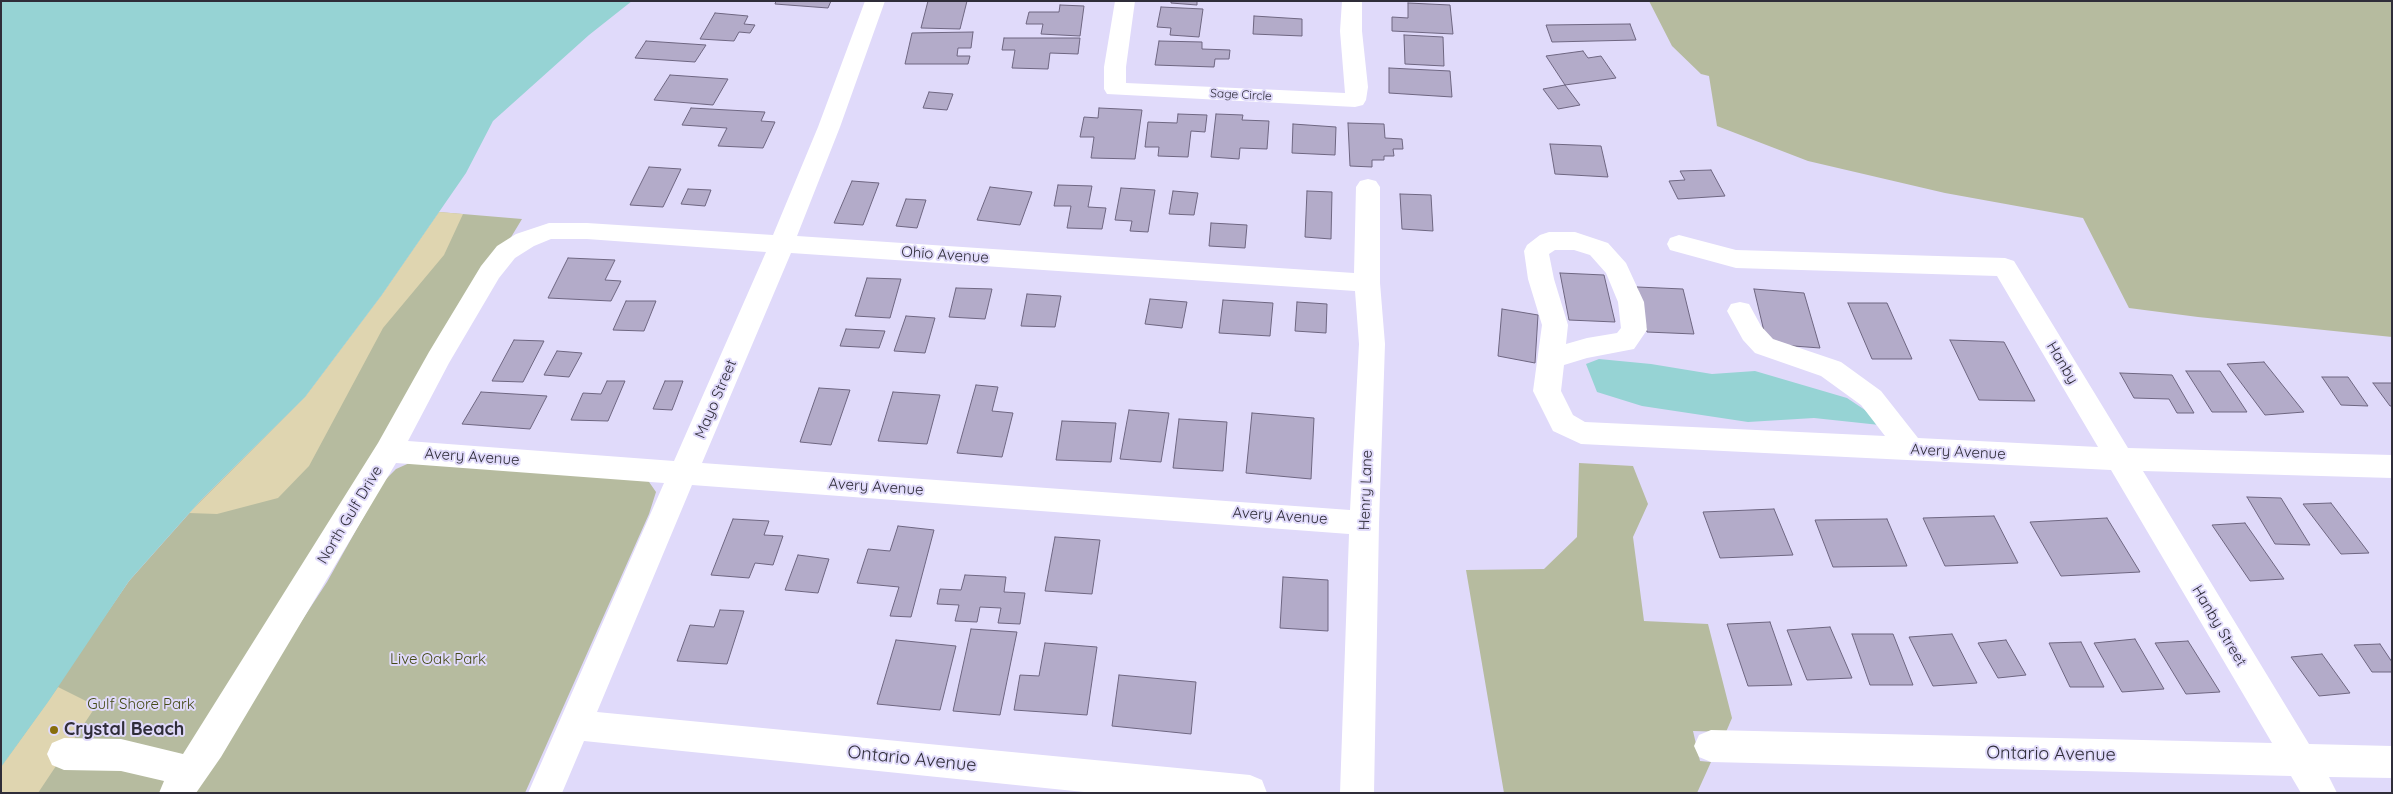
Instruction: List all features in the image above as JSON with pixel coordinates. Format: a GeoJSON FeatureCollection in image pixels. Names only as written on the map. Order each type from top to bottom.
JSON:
{"type":"FeatureCollection","features":[{"type":"Feature","properties":{"kind":"street","name":"Mayo Street"},"geometry":{"type":"LineString","coordinates":[[545,793],[782,244],[830,127],[875,1]]}},
{"type":"Feature","properties":{"kind":"street","name":"Sage Circle"},"geometry":{"type":"LineString","coordinates":[[1126,1],[1115,67],[1115,88],[1355,100],[1357,87],[1351,31],[1352,1]]}},
{"type":"Feature","properties":{"kind":"street","name":"Henry Lane"},"geometry":{"type":"LineString","coordinates":[[1357,793],[1364,523],[1372,344],[1367,282],[1368,187]]}},
{"type":"Feature","properties":{"kind":"street","name":"Ohio Avenue"},"geometry":{"type":"LineString","coordinates":[[525,240],[549,232],[588,231],[1367,282]]}},
{"type":"Feature","properties":{"kind":"street","name":"North Gulf Drive"},"geometry":{"type":"LineString","coordinates":[[183,782],[209,746],[388,451],[438,359],[490,272],[506,252],[525,240]]}},
{"type":"Feature","properties":{"kind":"street"},"geometry":{"type":"LineString","coordinates":[[1549,241],[1575,241],[1599,248],[1617,269],[1631,302],[1634,330],[1625,342],[1587,348],[1551,359],[1555,325],[1540,279],[1536,251],[1549,241]]}},
{"type":"Feature","properties":{"kind":"street","name":"Hanby"},"geometry":{"type":"LineString","coordinates":[[1679,244],[1736,259],[2005,267],[2119,459]]}},
{"type":"Feature","properties":{"kind":"street"},"geometry":{"type":"LineString","coordinates":[[1740,311],[1752,333],[1764,346],[1831,369],[1870,398],[1911,450]]}},
{"type":"Feature","properties":{"kind":"street","name":"Avery Avenue"},"geometry":{"type":"LineString","coordinates":[[1551,359],[1546,391],[1563,423],[1581,433],[2119,459],[2392,467]]}},
{"type":"Feature","properties":{"kind":"street","name":"Avery Avenue"},"geometry":{"type":"LineString","coordinates":[[388,451],[685,471],[1364,523]]}},
{"type":"Feature","properties":{"kind":"street","name":"Hanby Street"},"geometry":{"type":"LineString","coordinates":[[2119,459],[2320,793]]}},
{"type":"Feature","properties":{"kind":"street","name":"Ontario Avenue"},"geometry":{"type":"LineString","coordinates":[[575,725],[1250,792]]}},
{"type":"Feature","properties":{"kind":"street","name":"Ontario Avenue"},"geometry":{"type":"LineString","coordinates":[[1711,746],[2392,762]]}},
{"type":"Feature","properties":{"kind":"street"},"geometry":{"type":"LineString","coordinates":[[64,754],[121,755],[183,782]]}},
{"type":"Feature","properties":{"kind":"green space"},"geometry":{"type":"Polygon","coordinates":[[[1649,1],[2392,1],[2392,337],[2129,308],[2083,218],[1945,193],[1808,161],[1717,126],[1709,76],[1701,74],[1672,46],[1649,1]]]}},
{"type":"Feature","properties":{"kind":"green space","name":"Gulf Shore Park"},"geometry":{"type":"Polygon","coordinates":[[[439,212],[522,219],[176,793],[1,793],[1,767],[129,581],[201,500],[305,397],[381,296],[439,212]]]}},
{"type":"Feature","properties":{"kind":"green space","name":"Live Oak Park"},"geometry":{"type":"Polygon","coordinates":[[[414,461],[647,479],[656,492],[649,514],[525,793],[189,793],[327,582],[383,482],[396,469],[414,461]]]}},
{"type":"Feature","properties":{"kind":"green space"},"geometry":{"type":"Polygon","coordinates":[[[1579,463],[1633,466],[1648,504],[1633,537],[1644,621],[1708,624],[1732,718],[1726,732],[1693,731],[1700,761],[1711,762],[1697,793],[1504,793],[1466,570],[1544,569],[1577,537],[1579,463]]]}},
{"type":"Feature","properties":{"kind":"sand"},"geometry":{"type":"Polygon","coordinates":[[[439,212],[463,214],[444,255],[383,328],[309,466],[278,498],[217,514],[189,513],[305,397],[381,296],[439,212]]]}},
{"type":"Feature","properties":{"kind":"sand","name":"Crystal Beach"},"geometry":{"type":"Polygon","coordinates":[[[58,687],[96,706],[38,793],[1,793],[1,767],[58,687]]]}},
{"type":"Feature","properties":{"kind":"shaded area"},"geometry":{"type":"Polygon","coordinates":[[[1,1],[632,1],[589,35],[493,121],[466,173],[381,296],[305,397],[201,500],[129,581],[48,702],[1,767],[1,1]]]}},
{"type":"Feature","properties":{"kind":"shaded area"},"geometry":{"type":"Polygon","coordinates":[[[1599,359],[1651,364],[1712,374],[1755,371],[1847,398],[1889,426],[1814,418],[1748,422],[1642,406],[1597,392],[1586,364],[1599,359]]]}},
{"type":"Feature","properties":{"kind":"building"},"geometry":{"type":"Polygon","coordinates":[[[776,1],[831,1],[828,8],[775,4],[776,1]]]}},
{"type":"Feature","properties":{"kind":"building"},"geometry":{"type":"Polygon","coordinates":[[[928,1],[967,1],[960,29],[921,28],[928,1]]]}},
{"type":"Feature","properties":{"kind":"building"},"geometry":{"type":"Polygon","coordinates":[[[1171,1],[1197,1],[1197,5],[1171,3],[1171,1]]]}},
{"type":"Feature","properties":{"kind":"building"},"geometry":{"type":"Polygon","coordinates":[[[1408,3],[1450,5],[1453,34],[1392,31],[1392,17],[1408,18],[1408,3]]]}},
{"type":"Feature","properties":{"kind":"building"},"geometry":{"type":"Polygon","coordinates":[[[1060,5],[1084,6],[1080,36],[1041,34],[1043,24],[1026,24],[1029,12],[1059,12],[1060,5]]]}},
{"type":"Feature","properties":{"kind":"building"},"geometry":{"type":"Polygon","coordinates":[[[1161,7],[1203,9],[1199,37],[1170,35],[1171,28],[1157,27],[1161,7]]]}},
{"type":"Feature","properties":{"kind":"building"},"geometry":{"type":"Polygon","coordinates":[[[715,13],[748,16],[744,24],[755,25],[750,33],[739,32],[734,41],[700,39],[715,13]]]}},
{"type":"Feature","properties":{"kind":"building"},"geometry":{"type":"Polygon","coordinates":[[[1254,16],[1302,19],[1302,36],[1253,34],[1254,16]]]}},
{"type":"Feature","properties":{"kind":"building"},"geometry":{"type":"Polygon","coordinates":[[[1630,24],[1636,40],[1552,42],[1546,25],[1630,24]]]}},
{"type":"Feature","properties":{"kind":"building"},"geometry":{"type":"Polygon","coordinates":[[[973,32],[971,48],[958,48],[957,56],[970,56],[968,64],[905,64],[912,33],[973,32]]]}},
{"type":"Feature","properties":{"kind":"building"},"geometry":{"type":"Polygon","coordinates":[[[1404,35],[1443,37],[1444,66],[1405,64],[1404,35]]]}},
{"type":"Feature","properties":{"kind":"building"},"geometry":{"type":"Polygon","coordinates":[[[1004,38],[1080,38],[1078,54],[1050,53],[1048,69],[1012,68],[1015,50],[1002,50],[1004,38]]]}},
{"type":"Feature","properties":{"kind":"building"},"geometry":{"type":"Polygon","coordinates":[[[646,41],[706,45],[695,62],[635,58],[646,41]]]}},
{"type":"Feature","properties":{"kind":"building"},"geometry":{"type":"Polygon","coordinates":[[[1159,41],[1202,42],[1202,49],[1230,50],[1229,59],[1215,59],[1214,67],[1155,65],[1159,41]]]}},
{"type":"Feature","properties":{"kind":"building"},"geometry":{"type":"Polygon","coordinates":[[[1583,51],[1588,58],[1601,56],[1616,78],[1565,85],[1546,56],[1583,51]]]}},
{"type":"Feature","properties":{"kind":"building"},"geometry":{"type":"Polygon","coordinates":[[[1389,68],[1450,71],[1452,97],[1389,93],[1389,68]]]}},
{"type":"Feature","properties":{"kind":"building"},"geometry":{"type":"Polygon","coordinates":[[[670,75],[728,79],[713,105],[654,100],[670,75]]]}},
{"type":"Feature","properties":{"kind":"building"},"geometry":{"type":"Polygon","coordinates":[[[1565,85],[1580,105],[1558,109],[1543,89],[1565,85]]]}},
{"type":"Feature","properties":{"kind":"building"},"geometry":{"type":"Polygon","coordinates":[[[929,92],[953,94],[947,110],[923,108],[929,92]]]}},
{"type":"Feature","properties":{"kind":"building"},"geometry":{"type":"Polygon","coordinates":[[[691,108],[765,112],[761,121],[775,122],[763,148],[718,146],[727,128],[682,125],[691,108]]]}},
{"type":"Feature","properties":{"kind":"building"},"geometry":{"type":"Polygon","coordinates":[[[1099,108],[1142,110],[1135,159],[1091,158],[1094,137],[1080,137],[1084,117],[1098,118],[1099,108]]]}},
{"type":"Feature","properties":{"kind":"building"},"geometry":{"type":"Polygon","coordinates":[[[1178,114],[1207,115],[1205,132],[1191,131],[1188,157],[1158,156],[1159,147],[1145,147],[1148,122],[1177,123],[1178,114]]]}},
{"type":"Feature","properties":{"kind":"building"},"geometry":{"type":"Polygon","coordinates":[[[1216,114],[1243,115],[1242,120],[1269,121],[1267,149],[1240,148],[1239,159],[1211,157],[1216,114]]]}},
{"type":"Feature","properties":{"kind":"building"},"geometry":{"type":"Polygon","coordinates":[[[1348,123],[1384,124],[1385,138],[1402,139],[1403,149],[1393,149],[1394,156],[1384,156],[1384,160],[1372,160],[1372,167],[1350,166],[1348,123]]]}},
{"type":"Feature","properties":{"kind":"building"},"geometry":{"type":"Polygon","coordinates":[[[1293,124],[1336,127],[1335,155],[1292,153],[1293,124]]]}},
{"type":"Feature","properties":{"kind":"building"},"geometry":{"type":"Polygon","coordinates":[[[1550,144],[1601,146],[1608,177],[1555,174],[1550,144]]]}},
{"type":"Feature","properties":{"kind":"building"},"geometry":{"type":"Polygon","coordinates":[[[649,167],[681,169],[663,207],[630,205],[649,167]]]}},
{"type":"Feature","properties":{"kind":"building"},"geometry":{"type":"Polygon","coordinates":[[[1711,170],[1725,196],[1678,199],[1669,181],[1685,180],[1680,171],[1711,170]]]}},
{"type":"Feature","properties":{"kind":"building"},"geometry":{"type":"Polygon","coordinates":[[[852,181],[879,183],[863,225],[834,223],[852,181]]]}},
{"type":"Feature","properties":{"kind":"building"},"geometry":{"type":"Polygon","coordinates":[[[1058,185],[1092,186],[1088,207],[1106,208],[1102,229],[1067,228],[1071,206],[1054,206],[1058,185]]]}},
{"type":"Feature","properties":{"kind":"building"},"geometry":{"type":"Polygon","coordinates":[[[990,187],[1032,192],[1020,225],[977,220],[990,187]]]}},
{"type":"Feature","properties":{"kind":"building"},"geometry":{"type":"Polygon","coordinates":[[[1121,188],[1155,190],[1148,232],[1130,231],[1132,221],[1115,220],[1121,188]]]}},
{"type":"Feature","properties":{"kind":"building"},"geometry":{"type":"Polygon","coordinates":[[[688,189],[711,190],[705,206],[681,204],[688,189]]]}},
{"type":"Feature","properties":{"kind":"building"},"geometry":{"type":"Polygon","coordinates":[[[1173,191],[1198,193],[1194,215],[1169,214],[1173,191]]]}},
{"type":"Feature","properties":{"kind":"building"},"geometry":{"type":"Polygon","coordinates":[[[1307,191],[1332,192],[1331,239],[1305,237],[1307,191]]]}},
{"type":"Feature","properties":{"kind":"building"},"geometry":{"type":"Polygon","coordinates":[[[1400,194],[1431,195],[1433,231],[1402,229],[1400,194]]]}},
{"type":"Feature","properties":{"kind":"building"},"geometry":{"type":"Polygon","coordinates":[[[906,199],[926,200],[917,228],[896,226],[906,199]]]}},
{"type":"Feature","properties":{"kind":"building"},"geometry":{"type":"Polygon","coordinates":[[[1211,223],[1247,225],[1245,248],[1209,246],[1211,223]]]}},
{"type":"Feature","properties":{"kind":"building"},"geometry":{"type":"Polygon","coordinates":[[[568,258],[615,260],[605,280],[621,281],[611,301],[548,298],[568,258]]]}},
{"type":"Feature","properties":{"kind":"building"},"geometry":{"type":"Polygon","coordinates":[[[1560,273],[1604,275],[1615,322],[1569,320],[1560,273]]]}},
{"type":"Feature","properties":{"kind":"building"},"geometry":{"type":"Polygon","coordinates":[[[867,278],[901,279],[890,318],[855,316],[867,278]]]}},
{"type":"Feature","properties":{"kind":"building"},"geometry":{"type":"Polygon","coordinates":[[[1637,287],[1683,289],[1694,334],[1647,332],[1637,287]]]}},
{"type":"Feature","properties":{"kind":"building"},"geometry":{"type":"Polygon","coordinates":[[[956,288],[992,289],[985,319],[949,317],[956,288]]]}},
{"type":"Feature","properties":{"kind":"building"},"geometry":{"type":"Polygon","coordinates":[[[1754,289],[1804,293],[1820,348],[1767,344],[1754,289]]]}},
{"type":"Feature","properties":{"kind":"building"},"geometry":{"type":"Polygon","coordinates":[[[1027,294],[1061,296],[1055,327],[1021,326],[1027,294]]]}},
{"type":"Feature","properties":{"kind":"building"},"geometry":{"type":"Polygon","coordinates":[[[1150,299],[1187,302],[1182,328],[1145,324],[1150,299]]]}},
{"type":"Feature","properties":{"kind":"building"},"geometry":{"type":"Polygon","coordinates":[[[1223,300],[1273,303],[1270,336],[1219,333],[1223,300]]]}},
{"type":"Feature","properties":{"kind":"building"},"geometry":{"type":"Polygon","coordinates":[[[626,301],[656,301],[644,331],[613,330],[626,301]]]}},
{"type":"Feature","properties":{"kind":"building"},"geometry":{"type":"Polygon","coordinates":[[[1297,302],[1327,304],[1326,333],[1295,331],[1297,302]]]}},
{"type":"Feature","properties":{"kind":"building"},"geometry":{"type":"Polygon","coordinates":[[[1848,303],[1887,303],[1912,359],[1872,359],[1848,303]]]}},
{"type":"Feature","properties":{"kind":"building"},"geometry":{"type":"Polygon","coordinates":[[[1502,309],[1538,315],[1535,363],[1498,356],[1502,309]]]}},
{"type":"Feature","properties":{"kind":"building"},"geometry":{"type":"Polygon","coordinates":[[[906,316],[935,318],[925,353],[894,351],[906,316]]]}},
{"type":"Feature","properties":{"kind":"building"},"geometry":{"type":"Polygon","coordinates":[[[846,329],[885,331],[879,348],[840,346],[846,329]]]}},
{"type":"Feature","properties":{"kind":"building"},"geometry":{"type":"Polygon","coordinates":[[[514,340],[544,341],[523,382],[492,381],[514,340]]]}},
{"type":"Feature","properties":{"kind":"building"},"geometry":{"type":"Polygon","coordinates":[[[1950,340],[2004,342],[2035,401],[1979,400],[1950,340]]]}},
{"type":"Feature","properties":{"kind":"building"},"geometry":{"type":"Polygon","coordinates":[[[557,351],[582,353],[569,377],[544,375],[557,351]]]}},
{"type":"Feature","properties":{"kind":"building"},"geometry":{"type":"Polygon","coordinates":[[[2264,362],[2304,412],[2265,415],[2227,364],[2264,362]]]}},
{"type":"Feature","properties":{"kind":"building"},"geometry":{"type":"Polygon","coordinates":[[[2186,371],[2220,371],[2247,412],[2212,412],[2186,371]]]}},
{"type":"Feature","properties":{"kind":"building"},"geometry":{"type":"Polygon","coordinates":[[[2120,373],[2172,375],[2194,413],[2177,413],[2169,399],[2134,398],[2120,373]]]}},
{"type":"Feature","properties":{"kind":"building"},"geometry":{"type":"Polygon","coordinates":[[[2322,377],[2348,377],[2368,406],[2341,405],[2322,377]]]}},
{"type":"Feature","properties":{"kind":"building"},"geometry":{"type":"Polygon","coordinates":[[[607,381],[625,381],[608,421],[571,420],[583,393],[601,394],[607,381]]]}},
{"type":"Feature","properties":{"kind":"building"},"geometry":{"type":"Polygon","coordinates":[[[665,381],[683,381],[672,410],[653,409],[665,381]]]}},
{"type":"Feature","properties":{"kind":"building"},"geometry":{"type":"Polygon","coordinates":[[[2373,383],[2392,383],[2392,406],[2390,406],[2373,383]]]}},
{"type":"Feature","properties":{"kind":"building"},"geometry":{"type":"Polygon","coordinates":[[[976,385],[998,387],[992,411],[1013,413],[1002,457],[957,453],[976,385]]]}},
{"type":"Feature","properties":{"kind":"building"},"geometry":{"type":"Polygon","coordinates":[[[819,388],[850,390],[831,445],[800,442],[819,388]]]}},
{"type":"Feature","properties":{"kind":"building"},"geometry":{"type":"Polygon","coordinates":[[[481,392],[547,396],[530,429],[462,424],[481,392]]]}},
{"type":"Feature","properties":{"kind":"building"},"geometry":{"type":"Polygon","coordinates":[[[893,392],[940,395],[927,444],[878,441],[893,392]]]}},
{"type":"Feature","properties":{"kind":"building"},"geometry":{"type":"Polygon","coordinates":[[[1129,410],[1169,413],[1161,462],[1120,459],[1129,410]]]}},
{"type":"Feature","properties":{"kind":"building"},"geometry":{"type":"Polygon","coordinates":[[[1252,413],[1314,418],[1311,479],[1246,473],[1252,413]]]}},
{"type":"Feature","properties":{"kind":"building"},"geometry":{"type":"Polygon","coordinates":[[[1179,419],[1227,422],[1223,471],[1173,468],[1179,419]]]}},
{"type":"Feature","properties":{"kind":"building"},"geometry":{"type":"Polygon","coordinates":[[[1062,421],[1116,423],[1111,462],[1056,460],[1062,421]]]}},
{"type":"Feature","properties":{"kind":"building"},"geometry":{"type":"Polygon","coordinates":[[[2247,497],[2281,498],[2310,545],[2275,544],[2247,497]]]}},
{"type":"Feature","properties":{"kind":"building"},"geometry":{"type":"Polygon","coordinates":[[[2331,503],[2369,553],[2341,554],[2303,504],[2331,503]]]}},
{"type":"Feature","properties":{"kind":"building"},"geometry":{"type":"Polygon","coordinates":[[[1774,509],[1793,555],[1720,558],[1703,512],[1774,509]]]}},
{"type":"Feature","properties":{"kind":"building"},"geometry":{"type":"Polygon","coordinates":[[[1994,516],[2018,563],[1945,566],[1923,518],[1994,516]]]}},
{"type":"Feature","properties":{"kind":"building"},"geometry":{"type":"Polygon","coordinates":[[[2107,518],[2140,572],[2061,576],[2030,522],[2107,518]]]}},
{"type":"Feature","properties":{"kind":"building"},"geometry":{"type":"Polygon","coordinates":[[[733,519],[769,521],[764,535],[783,536],[773,565],[755,563],[749,578],[711,575],[733,519]]]}},
{"type":"Feature","properties":{"kind":"building"},"geometry":{"type":"Polygon","coordinates":[[[1887,519],[1907,566],[1833,567],[1815,520],[1887,519]]]}},
{"type":"Feature","properties":{"kind":"building"},"geometry":{"type":"Polygon","coordinates":[[[2245,523],[2284,579],[2250,581],[2212,525],[2245,523]]]}},
{"type":"Feature","properties":{"kind":"building"},"geometry":{"type":"Polygon","coordinates":[[[898,526],[934,530],[911,617],[890,616],[899,587],[857,583],[868,549],[890,551],[898,526]]]}},
{"type":"Feature","properties":{"kind":"building"},"geometry":{"type":"Polygon","coordinates":[[[1055,537],[1100,540],[1092,594],[1045,591],[1055,537]]]}},
{"type":"Feature","properties":{"kind":"building"},"geometry":{"type":"Polygon","coordinates":[[[798,555],[829,559],[818,593],[785,590],[798,555]]]}},
{"type":"Feature","properties":{"kind":"building"},"geometry":{"type":"Polygon","coordinates":[[[965,575],[1006,577],[1004,592],[1025,593],[1020,624],[998,623],[1001,608],[980,607],[977,622],[955,621],[959,605],[937,604],[940,589],[961,590],[965,575]]]}},
{"type":"Feature","properties":{"kind":"building"},"geometry":{"type":"Polygon","coordinates":[[[1283,577],[1328,580],[1328,631],[1280,628],[1283,577]]]}},
{"type":"Feature","properties":{"kind":"building"},"geometry":{"type":"Polygon","coordinates":[[[720,610],[744,611],[727,664],[677,661],[690,625],[714,627],[720,610]]]}},
{"type":"Feature","properties":{"kind":"building"},"geometry":{"type":"Polygon","coordinates":[[[1770,622],[1792,685],[1748,686],[1727,624],[1770,622]]]}},
{"type":"Feature","properties":{"kind":"building"},"geometry":{"type":"Polygon","coordinates":[[[1830,627],[1852,678],[1807,680],[1787,630],[1830,627]]]}},
{"type":"Feature","properties":{"kind":"building"},"geometry":{"type":"Polygon","coordinates":[[[971,629],[1017,632],[1000,715],[953,711],[971,629]]]}},
{"type":"Feature","properties":{"kind":"building"},"geometry":{"type":"Polygon","coordinates":[[[1852,634],[1893,634],[1913,685],[1870,685],[1852,634]]]}},
{"type":"Feature","properties":{"kind":"building"},"geometry":{"type":"Polygon","coordinates":[[[1952,634],[1977,683],[1933,686],[1909,637],[1952,634]]]}},
{"type":"Feature","properties":{"kind":"building"},"geometry":{"type":"Polygon","coordinates":[[[2135,639],[2164,689],[2122,692],[2094,643],[2135,639]]]}},
{"type":"Feature","properties":{"kind":"building"},"geometry":{"type":"Polygon","coordinates":[[[896,640],[956,646],[940,710],[877,704],[896,640]]]}},
{"type":"Feature","properties":{"kind":"building"},"geometry":{"type":"Polygon","coordinates":[[[2006,640],[2026,675],[1998,678],[1978,643],[2006,640]]]}},
{"type":"Feature","properties":{"kind":"building"},"geometry":{"type":"Polygon","coordinates":[[[2188,641],[2220,692],[2186,694],[2155,643],[2188,641]]]}},
{"type":"Feature","properties":{"kind":"building"},"geometry":{"type":"Polygon","coordinates":[[[2081,642],[2104,687],[2070,687],[2049,643],[2081,642]]]}},
{"type":"Feature","properties":{"kind":"building"},"geometry":{"type":"Polygon","coordinates":[[[1045,643],[1097,647],[1087,715],[1014,710],[1020,675],[1039,676],[1045,643]]]}},
{"type":"Feature","properties":{"kind":"building"},"geometry":{"type":"Polygon","coordinates":[[[2380,644],[2392,662],[2392,672],[2372,672],[2354,645],[2380,644]]]}},
{"type":"Feature","properties":{"kind":"building"},"geometry":{"type":"Polygon","coordinates":[[[2322,654],[2350,693],[2319,696],[2291,657],[2322,654]]]}},
{"type":"Feature","properties":{"kind":"building"},"geometry":{"type":"Polygon","coordinates":[[[1119,675],[1196,682],[1191,734],[1112,726],[1119,675]]]}},
{"type":"Feature","properties":{"kind":"place","name":"Crystal Beach"},"geometry":{"type":"Point","coordinates":[54,730]}}]}
